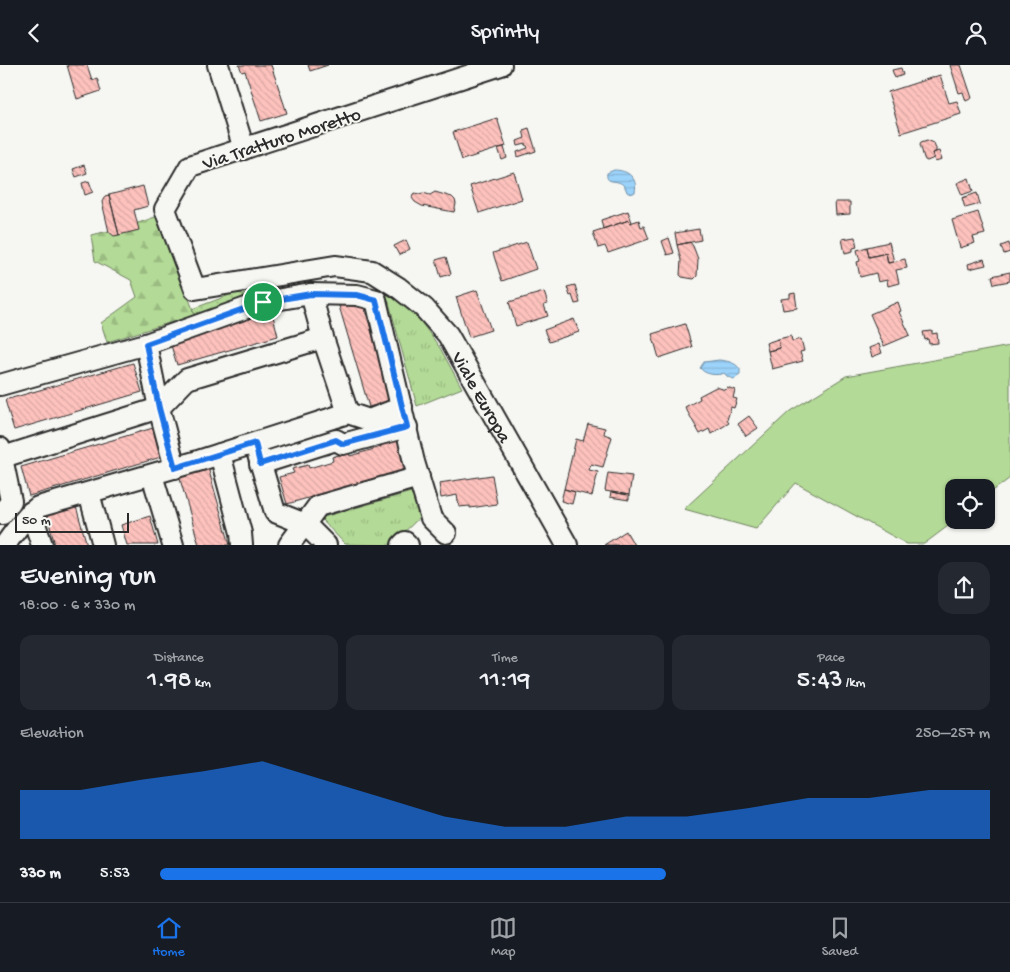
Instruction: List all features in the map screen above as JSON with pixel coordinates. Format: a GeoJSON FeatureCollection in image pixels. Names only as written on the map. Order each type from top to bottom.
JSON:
{"type":"FeatureCollection","features":[{"type":"Feature","properties":{"kind":"street"},"geometry":{"type":"LineString","coordinates":[[218,65],[244,149]]}},
{"type":"Feature","properties":{"kind":"street","name":"Via Tratturo Moretto"},"geometry":{"type":"LineString","coordinates":[[256,279],[194,289],[165,209],[190,166],[501,65]]}},
{"type":"Feature","properties":{"kind":"street","name":"Viale Europa"},"geometry":{"type":"LineString","coordinates":[[256,279],[335,266],[372,271],[424,307],[448,335],[567,545]]}},
{"type":"Feature","properties":{"kind":"street"},"geometry":{"type":"LineString","coordinates":[[256,279],[263,302]]}},
{"type":"Feature","properties":{"kind":"street"},"geometry":{"type":"LineString","coordinates":[[311,294],[323,338],[348,413]]}},
{"type":"Feature","properties":{"kind":"street"},"geometry":{"type":"LineString","coordinates":[[0,385],[146,344],[263,302],[311,294],[357,295],[376,300],[419,477],[431,518],[446,533]]}},
{"type":"Feature","properties":{"kind":"street"},"geometry":{"type":"LineString","coordinates":[[0,514],[2,514],[11,501],[1,453],[159,408],[188,379],[323,338]]}},
{"type":"Feature","properties":{"kind":"street"},"geometry":{"type":"LineString","coordinates":[[146,344],[159,408],[175,468]]}},
{"type":"Feature","properties":{"kind":"street"},"geometry":{"type":"LineString","coordinates":[[5,545],[15,530],[38,507],[152,475],[348,413],[369,420],[402,407]]}},
{"type":"Feature","properties":{"kind":"street"},"geometry":{"type":"LineString","coordinates":[[260,464],[336,440],[343,444],[407,427]]}},
{"type":"Feature","properties":{"kind":"street"},"geometry":{"type":"LineString","coordinates":[[255,443],[275,512],[305,524],[326,545]]}},
{"type":"Feature","properties":{"kind":"street"},"geometry":{"type":"LineString","coordinates":[[220,454],[241,533],[242,545]]}},
{"type":"Feature","properties":{"kind":"street"},"geometry":{"type":"LineString","coordinates":[[152,475],[173,545]]}},
{"type":"Feature","properties":{"kind":"street"},"geometry":{"type":"LineString","coordinates":[[289,545],[318,506],[419,477]]}},
{"type":"Feature","properties":{"kind":"street"},"geometry":{"type":"LineString","coordinates":[[89,493],[104,545]]}},
{"type":"Feature","properties":{"kind":"street"},"geometry":{"type":"LineString","coordinates":[[32,512],[42,545]]}},
{"type":"Feature","properties":{"kind":"street"},"geometry":{"type":"LineString","coordinates":[[402,545],[405,541],[408,545]]}},
{"type":"Feature","properties":{"kind":"green space"},"geometry":{"type":"Polygon","coordinates":[[[158,216],[195,315],[107,342],[101,323],[137,297],[131,280],[95,261],[91,235],[130,226],[158,216]]]}},
{"type":"Feature","properties":{"kind":"green space"},"geometry":{"type":"Polygon","coordinates":[[[386,292],[411,308],[440,348],[462,388],[417,406],[386,292]]]}},
{"type":"Feature","properties":{"kind":"green space"},"geometry":{"type":"Polygon","coordinates":[[[235,293],[251,295],[195,315],[192,309],[235,293]]]}},
{"type":"Feature","properties":{"kind":"green space"},"geometry":{"type":"Polygon","coordinates":[[[1010,346],[1010,478],[995,489],[995,479],[945,479],[945,528],[924,544],[907,544],[796,483],[756,529],[684,509],[790,411],[846,376],[1010,346]]]}},
{"type":"Feature","properties":{"kind":"green space"},"geometry":{"type":"Polygon","coordinates":[[[418,490],[423,514],[391,545],[345,544],[320,518],[418,490]]]}},
{"type":"Feature","properties":{"kind":"water"},"geometry":{"type":"Polygon","coordinates":[[[614,170],[624,171],[631,176],[636,187],[635,192],[629,193],[618,182],[609,180],[607,173],[614,170]]]}},
{"type":"Feature","properties":{"kind":"water"},"geometry":{"type":"Polygon","coordinates":[[[728,361],[736,365],[740,369],[740,375],[734,379],[724,373],[715,375],[700,368],[704,362],[728,361]]]}},
{"type":"Feature","properties":{"kind":"building"},"geometry":{"type":"Polygon","coordinates":[[[67,65],[87,65],[92,80],[97,78],[101,91],[77,99],[67,65]]]}},
{"type":"Feature","properties":{"kind":"building"},"geometry":{"type":"Polygon","coordinates":[[[239,65],[271,65],[287,113],[261,121],[245,71],[242,72],[239,65]]]}},
{"type":"Feature","properties":{"kind":"building"},"geometry":{"type":"Polygon","coordinates":[[[308,65],[328,65],[310,71],[308,65]]]}},
{"type":"Feature","properties":{"kind":"building"},"geometry":{"type":"Polygon","coordinates":[[[950,65],[961,65],[972,98],[966,101],[963,92],[959,93],[950,65]]]}},
{"type":"Feature","properties":{"kind":"building"},"geometry":{"type":"Polygon","coordinates":[[[901,68],[903,75],[895,78],[892,70],[901,68]]]}},
{"type":"Feature","properties":{"kind":"building"},"geometry":{"type":"Polygon","coordinates":[[[940,75],[949,103],[957,101],[961,114],[901,133],[888,92],[940,75]]]}},
{"type":"Feature","properties":{"kind":"building"},"geometry":{"type":"Polygon","coordinates":[[[497,118],[506,146],[462,160],[453,132],[497,118]]]}},
{"type":"Feature","properties":{"kind":"building"},"geometry":{"type":"Polygon","coordinates":[[[529,128],[536,151],[518,157],[517,152],[528,148],[526,144],[518,146],[517,141],[525,138],[523,130],[529,128]]]}},
{"type":"Feature","properties":{"kind":"building"},"geometry":{"type":"Polygon","coordinates":[[[927,140],[934,143],[936,152],[932,153],[934,157],[932,159],[927,161],[924,158],[920,144],[927,140]]]}},
{"type":"Feature","properties":{"kind":"building"},"geometry":{"type":"Polygon","coordinates":[[[504,147],[507,158],[502,160],[498,148],[504,147]]]}},
{"type":"Feature","properties":{"kind":"building"},"geometry":{"type":"Polygon","coordinates":[[[939,151],[942,160],[935,162],[932,153],[939,151]]]}},
{"type":"Feature","properties":{"kind":"building"},"geometry":{"type":"Polygon","coordinates":[[[84,165],[87,173],[76,177],[73,169],[84,165]]]}},
{"type":"Feature","properties":{"kind":"building"},"geometry":{"type":"Polygon","coordinates":[[[514,172],[522,199],[479,213],[470,186],[514,172]]]}},
{"type":"Feature","properties":{"kind":"building"},"geometry":{"type":"Polygon","coordinates":[[[969,178],[973,191],[962,195],[957,183],[969,178]]]}},
{"type":"Feature","properties":{"kind":"building"},"geometry":{"type":"Polygon","coordinates":[[[89,181],[93,192],[85,195],[82,183],[89,181]]]}},
{"type":"Feature","properties":{"kind":"building"},"geometry":{"type":"Polygon","coordinates":[[[143,186],[148,206],[134,210],[139,230],[119,235],[109,195],[143,186]]]}},
{"type":"Feature","properties":{"kind":"building"},"geometry":{"type":"Polygon","coordinates":[[[435,192],[452,197],[455,200],[454,212],[422,206],[412,198],[415,193],[430,195],[435,192]]]}},
{"type":"Feature","properties":{"kind":"building"},"geometry":{"type":"Polygon","coordinates":[[[977,193],[980,204],[965,208],[962,198],[977,193]]]}},
{"type":"Feature","properties":{"kind":"building"},"geometry":{"type":"Polygon","coordinates":[[[109,195],[119,235],[114,236],[109,232],[102,202],[105,196],[109,195]]]}},
{"type":"Feature","properties":{"kind":"building"},"geometry":{"type":"Polygon","coordinates":[[[835,202],[850,202],[850,214],[836,215],[835,202]]]}},
{"type":"Feature","properties":{"kind":"building"},"geometry":{"type":"Polygon","coordinates":[[[628,211],[632,222],[630,223],[629,220],[603,229],[601,220],[628,211]]]}},
{"type":"Feature","properties":{"kind":"building"},"geometry":{"type":"Polygon","coordinates":[[[978,212],[985,234],[973,237],[975,243],[960,248],[952,220],[978,212]]]}},
{"type":"Feature","properties":{"kind":"building"},"geometry":{"type":"Polygon","coordinates":[[[629,220],[630,223],[639,220],[641,227],[644,226],[649,239],[608,253],[605,246],[598,248],[593,232],[629,220]]]}},
{"type":"Feature","properties":{"kind":"building"},"geometry":{"type":"Polygon","coordinates":[[[699,229],[701,240],[677,245],[675,233],[699,229]]]}},
{"type":"Feature","properties":{"kind":"building"},"geometry":{"type":"Polygon","coordinates":[[[855,237],[857,247],[853,248],[853,251],[845,253],[842,239],[855,237]]]}},
{"type":"Feature","properties":{"kind":"building"},"geometry":{"type":"Polygon","coordinates":[[[669,238],[674,253],[667,255],[662,241],[669,238]]]}},
{"type":"Feature","properties":{"kind":"building"},"geometry":{"type":"Polygon","coordinates":[[[406,240],[410,249],[399,255],[394,246],[406,240]]]}},
{"type":"Feature","properties":{"kind":"building"},"geometry":{"type":"Polygon","coordinates":[[[527,242],[536,269],[502,281],[493,253],[527,242]]]}},
{"type":"Feature","properties":{"kind":"building"},"geometry":{"type":"Polygon","coordinates":[[[690,242],[698,259],[697,276],[694,279],[680,275],[681,260],[677,245],[690,242]]]}},
{"type":"Feature","properties":{"kind":"building"},"geometry":{"type":"Polygon","coordinates":[[[889,242],[894,262],[888,263],[886,253],[869,257],[867,247],[889,242]]]}},
{"type":"Feature","properties":{"kind":"building"},"geometry":{"type":"Polygon","coordinates":[[[1009,243],[1010,252],[1004,254],[1001,246],[1009,243]]]}},
{"type":"Feature","properties":{"kind":"building"},"geometry":{"type":"Polygon","coordinates":[[[867,247],[869,257],[886,253],[888,263],[905,259],[907,268],[896,270],[899,283],[888,286],[887,280],[878,282],[876,273],[860,277],[857,262],[860,261],[857,250],[867,247]]]}},
{"type":"Feature","properties":{"kind":"building"},"geometry":{"type":"Polygon","coordinates":[[[446,257],[451,274],[441,277],[436,260],[446,257]]]}},
{"type":"Feature","properties":{"kind":"building"},"geometry":{"type":"Polygon","coordinates":[[[984,259],[986,265],[969,269],[968,264],[984,259]]]}},
{"type":"Feature","properties":{"kind":"building"},"geometry":{"type":"Polygon","coordinates":[[[1010,272],[1010,281],[994,284],[992,276],[1010,272]]]}},
{"type":"Feature","properties":{"kind":"building"},"geometry":{"type":"Polygon","coordinates":[[[575,285],[580,303],[575,304],[567,287],[575,285]]]}},
{"type":"Feature","properties":{"kind":"building"},"geometry":{"type":"Polygon","coordinates":[[[477,290],[491,330],[469,337],[456,297],[477,290]]]}},
{"type":"Feature","properties":{"kind":"building"},"geometry":{"type":"Polygon","coordinates":[[[544,292],[548,304],[544,305],[548,316],[516,326],[509,302],[544,292]]]}},
{"type":"Feature","properties":{"kind":"building"},"geometry":{"type":"Polygon","coordinates":[[[795,293],[797,308],[783,310],[781,299],[790,298],[790,294],[795,293]]]}},
{"type":"Feature","properties":{"kind":"building"},"geometry":{"type":"Polygon","coordinates":[[[362,299],[392,401],[369,407],[339,306],[362,299]]]}},
{"type":"Feature","properties":{"kind":"building"},"geometry":{"type":"Polygon","coordinates":[[[898,302],[901,311],[899,312],[910,335],[884,346],[870,314],[898,302]]]}},
{"type":"Feature","properties":{"kind":"building"},"geometry":{"type":"Polygon","coordinates":[[[272,312],[278,336],[177,365],[170,342],[272,312]]]}},
{"type":"Feature","properties":{"kind":"building"},"geometry":{"type":"Polygon","coordinates":[[[574,319],[579,332],[549,342],[544,330],[574,319]]]}},
{"type":"Feature","properties":{"kind":"building"},"geometry":{"type":"Polygon","coordinates":[[[685,324],[692,347],[659,358],[652,334],[685,324]]]}},
{"type":"Feature","properties":{"kind":"building"},"geometry":{"type":"Polygon","coordinates":[[[932,331],[932,334],[937,333],[938,343],[929,344],[928,339],[925,340],[923,332],[932,331]]]}},
{"type":"Feature","properties":{"kind":"building"},"geometry":{"type":"Polygon","coordinates":[[[791,336],[792,341],[801,339],[804,351],[800,352],[803,361],[772,369],[768,351],[780,348],[778,339],[791,336]]]}},
{"type":"Feature","properties":{"kind":"building"},"geometry":{"type":"Polygon","coordinates":[[[778,339],[780,348],[768,351],[766,343],[778,339]]]}},
{"type":"Feature","properties":{"kind":"building"},"geometry":{"type":"Polygon","coordinates":[[[879,344],[882,353],[872,357],[869,348],[879,344]]]}},
{"type":"Feature","properties":{"kind":"building"},"geometry":{"type":"Polygon","coordinates":[[[133,363],[142,392],[14,430],[5,400],[133,363]]]}},
{"type":"Feature","properties":{"kind":"building"},"geometry":{"type":"Polygon","coordinates":[[[716,387],[726,390],[727,387],[735,390],[733,398],[737,399],[734,408],[731,407],[727,420],[729,423],[711,434],[709,429],[700,434],[685,407],[700,399],[699,396],[716,387]]]}},
{"type":"Feature","properties":{"kind":"building"},"geometry":{"type":"Polygon","coordinates":[[[749,416],[758,428],[746,436],[738,424],[749,416]]]}},
{"type":"Feature","properties":{"kind":"building"},"geometry":{"type":"Polygon","coordinates":[[[588,424],[605,428],[604,434],[612,437],[603,467],[591,464],[589,470],[598,472],[592,496],[564,489],[576,439],[583,441],[588,424]]]}},
{"type":"Feature","properties":{"kind":"building"},"geometry":{"type":"Polygon","coordinates":[[[153,428],[161,457],[29,496],[21,467],[153,428]]]}},
{"type":"Feature","properties":{"kind":"building"},"geometry":{"type":"Polygon","coordinates":[[[395,440],[395,442],[404,440],[412,468],[287,504],[279,477],[294,473],[292,469],[308,465],[309,468],[333,461],[332,457],[349,452],[350,456],[381,447],[380,444],[395,440]]]}},
{"type":"Feature","properties":{"kind":"building"},"geometry":{"type":"Polygon","coordinates":[[[207,464],[230,545],[199,545],[178,472],[207,464]]]}},
{"type":"Feature","properties":{"kind":"building"},"geometry":{"type":"Polygon","coordinates":[[[608,473],[632,476],[629,495],[605,491],[608,473]]]}},
{"type":"Feature","properties":{"kind":"building"},"geometry":{"type":"Polygon","coordinates":[[[492,475],[497,504],[470,508],[470,506],[459,507],[457,495],[441,498],[439,483],[492,475]]]}},
{"type":"Feature","properties":{"kind":"building"},"geometry":{"type":"Polygon","coordinates":[[[564,489],[575,492],[572,504],[561,501],[564,489]]]}},
{"type":"Feature","properties":{"kind":"building"},"geometry":{"type":"Polygon","coordinates":[[[611,492],[629,495],[629,500],[610,497],[611,492]]]}},
{"type":"Feature","properties":{"kind":"building"},"geometry":{"type":"Polygon","coordinates":[[[75,503],[87,545],[55,545],[46,511],[75,503]]]}},
{"type":"Feature","properties":{"kind":"building"},"geometry":{"type":"Polygon","coordinates":[[[150,516],[158,545],[127,545],[121,525],[150,516]]]}},
{"type":"Feature","properties":{"kind":"building"},"geometry":{"type":"Polygon","coordinates":[[[626,531],[634,545],[604,545],[626,531]]]}},
{"type":"Feature","properties":{"kind":"route"},"geometry":{"type":"LineString","coordinates":[[311,294],[357,295],[376,300],[407,427],[343,444],[336,440],[260,464],[255,443],[175,468],[159,408],[146,344],[263,302],[311,294]]}}]}
